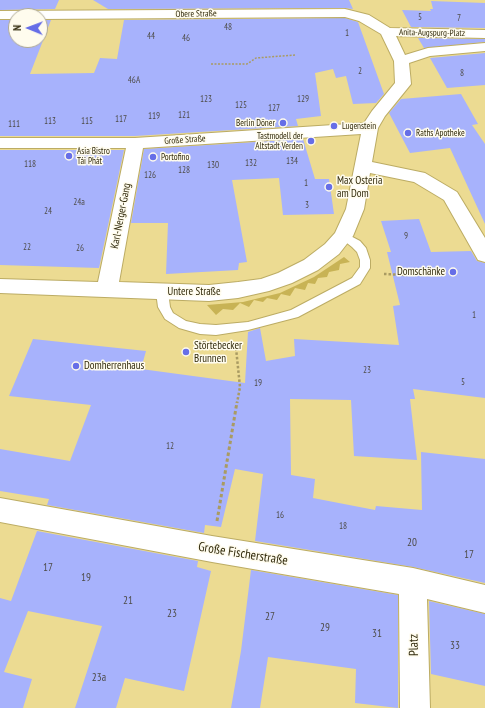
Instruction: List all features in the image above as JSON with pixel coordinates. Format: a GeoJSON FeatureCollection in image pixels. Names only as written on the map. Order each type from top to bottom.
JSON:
{"type":"FeatureCollection","features":[{"type":"Feature","properties":{"kind":"street"},"geometry":{"type":"LineString","coordinates":[[154,14],[155,0]]}},
{"type":"Feature","properties":{"kind":"street","name":"Obere Straße"},"geometry":{"type":"LineString","coordinates":[[0,15],[345,13],[364,18],[387,32]]}},
{"type":"Feature","properties":{"kind":"street","name":"Anita-Augspurg-Platz"},"geometry":{"type":"LineString","coordinates":[[370,128],[378,114],[403,84],[401,61],[387,32],[485,34]]}},
{"type":"Feature","properties":{"kind":"street","name":"Anita-Augspurg-Platz"},"geometry":{"type":"LineString","coordinates":[[401,61],[428,52],[485,47]]}},
{"type":"Feature","properties":{"kind":"street"},"geometry":{"type":"LineString","coordinates":[[370,128],[364,166],[419,177],[451,196],[485,255]]}},
{"type":"Feature","properties":{"kind":"street","name":"Große Straße"},"geometry":{"type":"LineString","coordinates":[[0,143],[135,143],[370,128]]}},
{"type":"Feature","properties":{"kind":"street","name":"Karl-Nerger-Gang"},"geometry":{"type":"LineString","coordinates":[[107,290],[135,143]]}},
{"type":"Feature","properties":{"kind":"street","name":"Untere Straße"},"geometry":{"type":"LineString","coordinates":[[0,286],[209,293],[262,286],[285,278],[310,265],[332,249],[343,236],[355,209],[364,166]]}},
{"type":"Feature","properties":{"kind":"street","name":"Große Fischerstraße"},"geometry":{"type":"LineString","coordinates":[[0,510],[212,549],[413,582],[485,599]]}},
{"type":"Feature","properties":{"kind":"street","name":"Platz"},"geometry":{"type":"LineString","coordinates":[[413,582],[415,708]]}},
{"type":"Feature","properties":{"kind":"lane"},"geometry":{"type":"LineString","coordinates":[[162,292],[164,306],[169,316],[183,325],[200,329],[216,330],[234,328],[294,314],[324,300],[356,281],[365,268],[365,260],[362,251],[356,244],[343,236]]}},
{"type":"Feature","properties":{"kind":"path"},"geometry":{"type":"LineString","coordinates":[[211,64],[247,64],[256,58],[295,55]]}},
{"type":"Feature","properties":{"kind":"path"},"geometry":{"type":"LineString","coordinates":[[212,549],[240,387],[234,328]]}},
{"type":"Feature","properties":{"kind":"shaded area"},"geometry":{"type":"Polygon","coordinates":[[[344,257],[350,262],[340,264],[339,270],[329,272],[327,277],[318,278],[315,284],[308,283],[305,290],[295,288],[290,296],[281,294],[277,300],[267,298],[263,302],[254,300],[249,307],[240,303],[233,310],[223,309],[216,315],[207,305],[243,302],[280,293],[314,277],[344,257]]]}},
{"type":"Feature","properties":{"kind":"building"},"geometry":{"type":"Polygon","coordinates":[[[0,0],[59,0],[55,9],[8,8],[8,10],[0,10],[0,0]]]}},
{"type":"Feature","properties":{"kind":"building"},"geometry":{"type":"Polygon","coordinates":[[[93,0],[349,0],[353,9],[108,9],[93,0]]]}},
{"type":"Feature","properties":{"kind":"building"},"geometry":{"type":"Polygon","coordinates":[[[431,1],[485,3],[485,28],[411,27],[402,10],[431,11],[430,9],[433,9],[431,1]]]}},
{"type":"Feature","properties":{"kind":"building"},"geometry":{"type":"Polygon","coordinates":[[[345,18],[358,22],[384,94],[376,103],[353,104],[346,76],[336,78],[333,69],[315,73],[321,116],[296,119],[298,126],[135,136],[0,136],[0,20],[8,20],[8,48],[40,48],[30,74],[94,73],[100,58],[117,59],[124,20],[345,18]]]}},
{"type":"Feature","properties":{"kind":"building"},"geometry":{"type":"Polygon","coordinates":[[[48,20],[51,20],[48,28],[48,20]]]}},
{"type":"Feature","properties":{"kind":"building"},"geometry":{"type":"Polygon","coordinates":[[[418,38],[485,39],[485,42],[424,48],[418,38]]]}},
{"type":"Feature","properties":{"kind":"building"},"geometry":{"type":"Polygon","coordinates":[[[485,53],[485,85],[447,88],[430,58],[485,53]]]}},
{"type":"Feature","properties":{"kind":"building"},"geometry":{"type":"Polygon","coordinates":[[[461,94],[478,124],[472,125],[485,144],[485,224],[450,148],[410,153],[389,113],[401,99],[461,94]]]}},
{"type":"Feature","properties":{"kind":"building"},"geometry":{"type":"Polygon","coordinates":[[[303,139],[315,179],[329,179],[334,214],[283,215],[279,178],[232,180],[247,262],[239,263],[238,270],[166,274],[168,223],[131,223],[144,149],[303,139]]]}},
{"type":"Feature","properties":{"kind":"building"},"geometry":{"type":"Polygon","coordinates":[[[0,150],[124,150],[99,268],[0,265],[0,150]]]}},
{"type":"Feature","properties":{"kind":"building"},"geometry":{"type":"Polygon","coordinates":[[[419,219],[431,252],[471,251],[477,261],[485,263],[485,398],[413,389],[415,399],[410,399],[417,460],[354,456],[351,400],[290,399],[291,475],[315,479],[313,498],[375,510],[376,506],[422,510],[421,452],[485,459],[485,583],[413,567],[255,541],[263,474],[235,469],[221,527],[205,525],[204,533],[47,505],[49,499],[0,491],[0,449],[70,461],[91,405],[9,396],[33,339],[146,351],[141,369],[245,383],[248,332],[260,328],[266,361],[295,356],[294,339],[399,345],[393,306],[400,305],[387,252],[391,252],[381,221],[419,219]]]}},
{"type":"Feature","properties":{"kind":"building"},"geometry":{"type":"Polygon","coordinates":[[[37,531],[198,561],[197,567],[211,571],[184,691],[125,678],[116,708],[75,708],[102,626],[28,611],[4,672],[32,679],[23,708],[0,708],[0,598],[11,601],[37,531]]]}},
{"type":"Feature","properties":{"kind":"building"},"geometry":{"type":"Polygon","coordinates":[[[251,570],[398,595],[398,708],[355,703],[356,669],[268,657],[260,708],[231,708],[241,651],[251,570]]]}},
{"type":"Feature","properties":{"kind":"building"},"geometry":{"type":"Polygon","coordinates":[[[429,601],[485,614],[485,686],[431,674],[429,601]]]}},
{"type":"Feature","properties":{"kind":"place","name":"Berlin Döner"},"geometry":{"type":"Point","coordinates":[283,123]}},
{"type":"Feature","properties":{"kind":"place","name":"Lugenstein"},"geometry":{"type":"Point","coordinates":[334,126]}},
{"type":"Feature","properties":{"kind":"place","name":"Raths Apotheke"},"geometry":{"type":"Point","coordinates":[408,133]}},
{"type":"Feature","properties":{"kind":"place","name":"Tastmodell der Altstadt Verden"},"geometry":{"type":"Point","coordinates":[311,141]}},
{"type":"Feature","properties":{"kind":"place","name":"Asia Bistro Tái Phát"},"geometry":{"type":"Point","coordinates":[69,156]}},
{"type":"Feature","properties":{"kind":"place","name":"Portofino"},"geometry":{"type":"Point","coordinates":[153,157]}},
{"type":"Feature","properties":{"kind":"place","name":"Max Osteria am Dom"},"geometry":{"type":"Point","coordinates":[329,187]}},
{"type":"Feature","properties":{"kind":"place","name":"Domschänke"},"geometry":{"type":"Point","coordinates":[453,272]}},
{"type":"Feature","properties":{"kind":"place","name":"Störtebecker Brunnen"},"geometry":{"type":"Point","coordinates":[186,352]}},
{"type":"Feature","properties":{"kind":"place","name":"Domherrenhaus"},"geometry":{"type":"Point","coordinates":[76,366]}}]}
